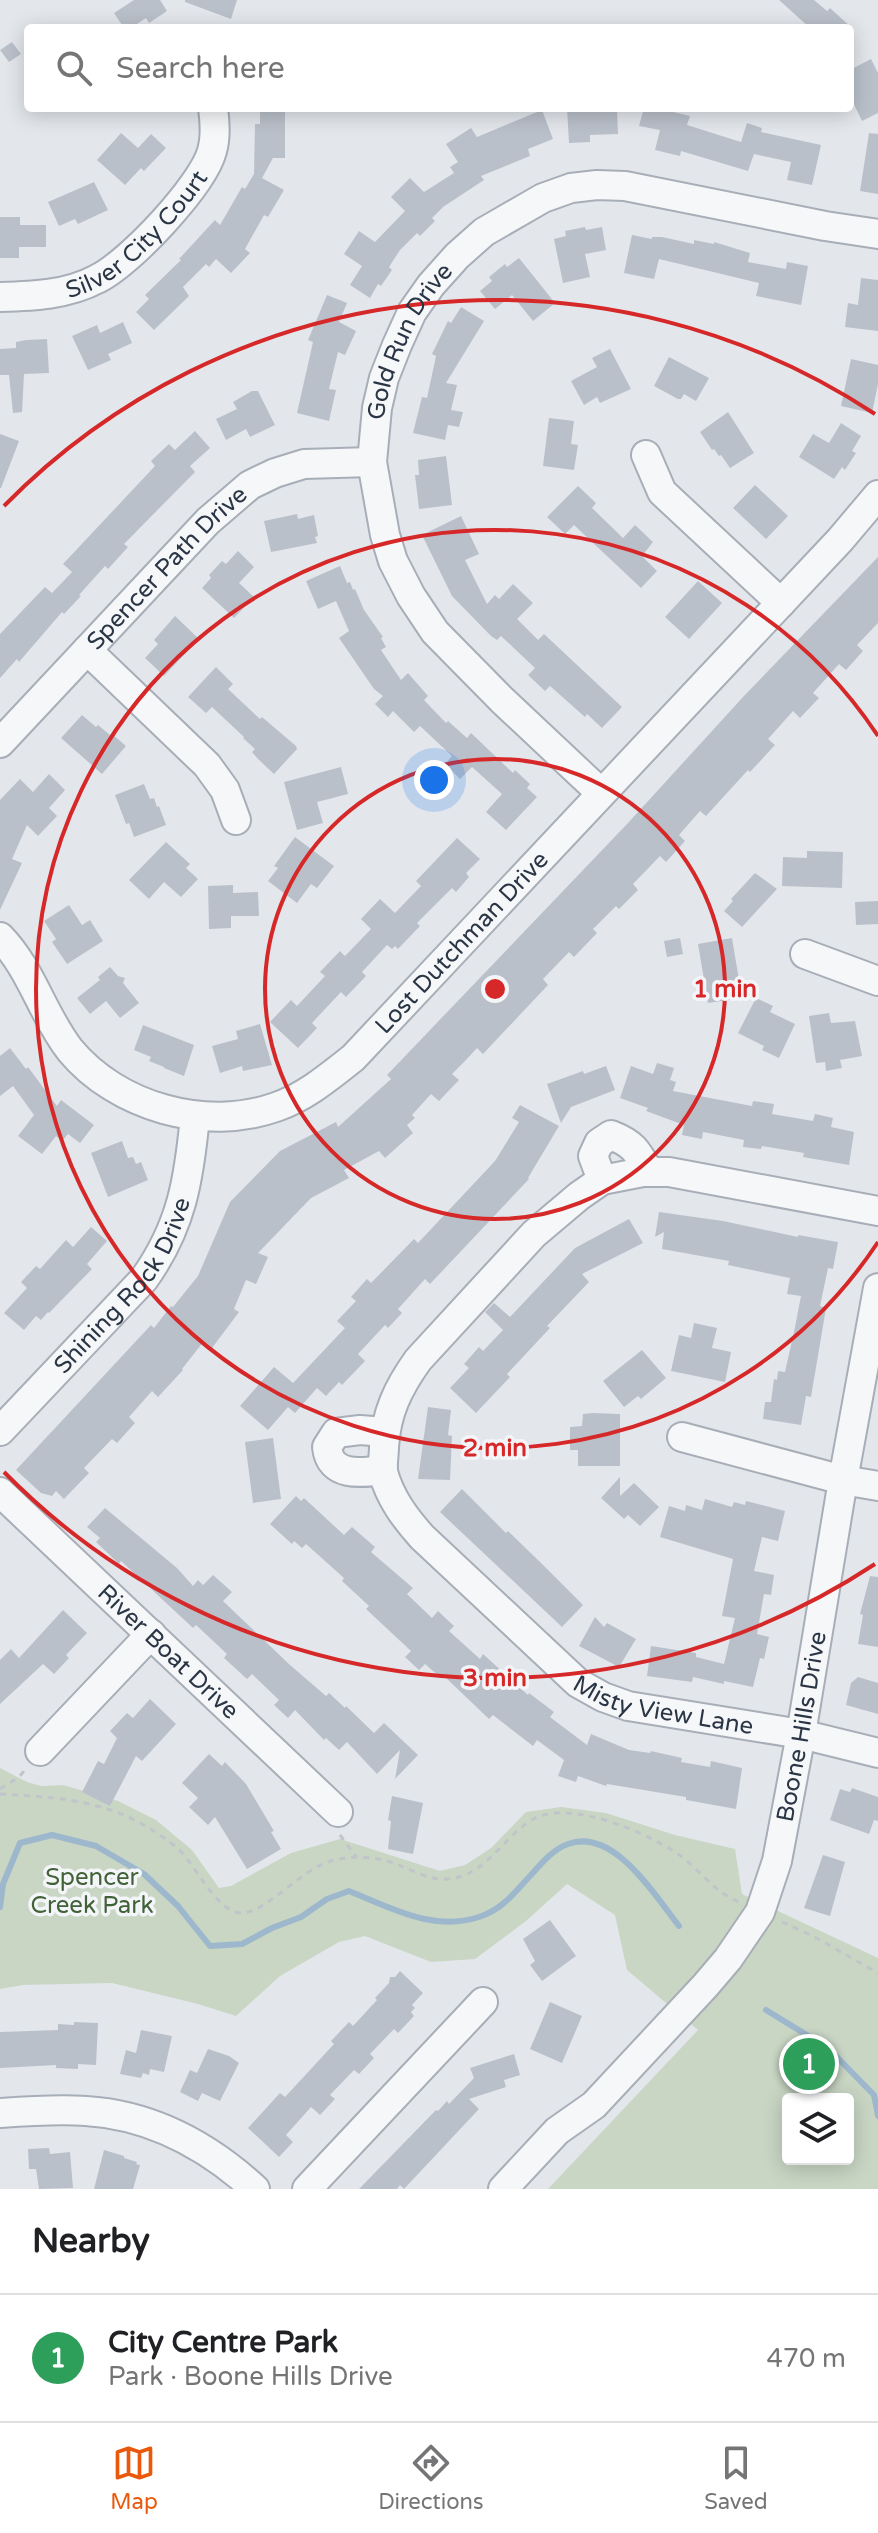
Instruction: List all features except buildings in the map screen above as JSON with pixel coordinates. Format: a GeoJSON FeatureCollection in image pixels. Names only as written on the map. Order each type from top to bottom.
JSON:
{"type":"FeatureCollection","features":[{"type":"Feature","properties":{"kind":"street","name":"Silver City Court"},"geometry":{"type":"LineString","coordinates":[[0,297],[38,296],[75,289],[99,279],[119,265],[184,197],[203,172],[212,150],[216,123],[214,112]]}},
{"type":"Feature","properties":{"kind":"street","name":"Gold Run Drive"},"geometry":{"type":"LineString","coordinates":[[601,793],[435,632],[393,561],[385,535],[372,462],[377,408],[384,378],[412,312],[457,256],[484,232],[543,198],[571,188],[625,186],[878,234]]}},
{"type":"Feature","properties":{"kind":"street"},"geometry":{"type":"LineString","coordinates":[[646,455],[662,492],[781,603]]}},
{"type":"Feature","properties":{"kind":"street","name":"Spencer Path Drive"},"geometry":{"type":"LineString","coordinates":[[0,743],[208,521],[250,485],[304,464],[372,462]]}},
{"type":"Feature","properties":{"kind":"street","name":"Lost Dutchman Drive"},"geometry":{"type":"LineString","coordinates":[[0,937],[23,965],[55,1029],[89,1069],[134,1098],[195,1116],[247,1114],[276,1107],[326,1080],[353,1058],[781,603],[878,495]]}},
{"type":"Feature","properties":{"kind":"street"},"geometry":{"type":"LineString","coordinates":[[87,650],[207,765],[225,790],[236,820]]}},
{"type":"Feature","properties":{"kind":"street"},"geometry":{"type":"LineString","coordinates":[[805,954],[878,981]]}},
{"type":"Feature","properties":{"kind":"street","name":"Shining Rock Drive"},"geometry":{"type":"LineString","coordinates":[[0,1431],[144,1279],[158,1259],[181,1210],[190,1171],[195,1116]]}},
{"type":"Feature","properties":{"kind":"street"},"geometry":{"type":"LineString","coordinates":[[602,1180],[593,1156],[599,1143],[611,1135],[634,1147],[649,1172]]}},
{"type":"Feature","properties":{"kind":"street","name":"Misty View Lane"},"geometry":{"type":"LineString","coordinates":[[878,1211],[699,1177],[649,1172],[602,1180],[556,1213],[534,1234],[418,1360],[401,1383],[391,1406],[385,1432],[383,1470],[394,1501],[422,1537],[578,1683],[628,1706],[801,1734],[878,1753]]}},
{"type":"Feature","properties":{"kind":"street","name":"Boone Hills Drive"},"geometry":{"type":"LineString","coordinates":[[503,2189],[557,2131],[594,2105],[728,1959],[760,1912],[777,1861],[878,1288]]}},
{"type":"Feature","properties":{"kind":"street"},"geometry":{"type":"LineString","coordinates":[[383,1470],[355,1473],[333,1464],[327,1447],[336,1433],[360,1430],[385,1432]]}},
{"type":"Feature","properties":{"kind":"street"},"geometry":{"type":"LineString","coordinates":[[682,1437],[843,1480],[878,1486]]}},
{"type":"Feature","properties":{"kind":"street","name":"River Boat Drive"},"geometry":{"type":"LineString","coordinates":[[0,1492],[338,1812]]}},
{"type":"Feature","properties":{"kind":"street"},"geometry":{"type":"LineString","coordinates":[[40,1751],[151,1634]]}},
{"type":"Feature","properties":{"kind":"street"},"geometry":{"type":"LineString","coordinates":[[307,2189],[483,2002]]}},
{"type":"Feature","properties":{"kind":"street","name":"Boone Hills Drive"},"geometry":{"type":"LineString","coordinates":[[529,2189],[572,2143],[594,2105]]}},
{"type":"Feature","properties":{"kind":"street"},"geometry":{"type":"LineString","coordinates":[[0,2113],[87,2111],[155,2125],[190,2140],[219,2158],[255,2189]]}},
{"type":"Feature","properties":{"kind":"path"},"geometry":{"type":"LineString","coordinates":[[0,1792],[19,1777],[40,1751]]}},
{"type":"Feature","properties":{"kind":"path"},"geometry":{"type":"LineString","coordinates":[[0,1792],[60,1797],[102,1806],[149,1826],[180,1849],[226,1908],[242,1913],[261,1906],[305,1873],[329,1862],[356,1857],[392,1863],[445,1880],[467,1875],[496,1854],[531,1820],[543,1815],[567,1814],[620,1824],[642,1833],[684,1858],[711,1886],[743,1904]]}},
{"type":"Feature","properties":{"kind":"path"},"geometry":{"type":"LineString","coordinates":[[779,1920],[878,1973]]}},
{"type":"Feature","properties":{"kind":"green space","name":"Spencer Creek Park"},"geometry":{"type":"Polygon","coordinates":[[[0,1768],[41,1786],[63,1785],[118,1801],[156,1820],[192,1850],[219,1888],[231,1886],[291,1853],[340,1839],[440,1871],[465,1865],[491,1848],[526,1812],[561,1807],[606,1813],[675,1835],[735,1849],[742,1894],[878,1958],[878,2189],[548,2189],[698,2030],[627,1970],[615,1915],[567,1884],[526,1921],[475,1959],[431,1962],[365,1936],[339,1942],[280,1976],[236,2016],[112,1983],[23,1985],[0,1989],[0,1768]]]}},
{"type":"Feature","properties":{"kind":"waterway"},"geometry":{"type":"LineString","coordinates":[[0,1907],[3,1884],[20,1843],[52,1835],[96,1846],[144,1874],[178,1906],[210,1946],[242,1944],[301,1917],[327,1899],[349,1891],[396,1911],[429,1920],[462,1921],[479,1917],[508,1900],[557,1850],[585,1841],[601,1845],[632,1867],[679,1926]]}},
{"type":"Feature","properties":{"kind":"waterway"},"geometry":{"type":"LineString","coordinates":[[766,2010],[828,2048],[874,2095],[878,2116]]}},
{"type":"Feature","properties":{"kind":"place","name":"City Centre Park"},"geometry":{"type":"Point","coordinates":[809,2064]}}]}
